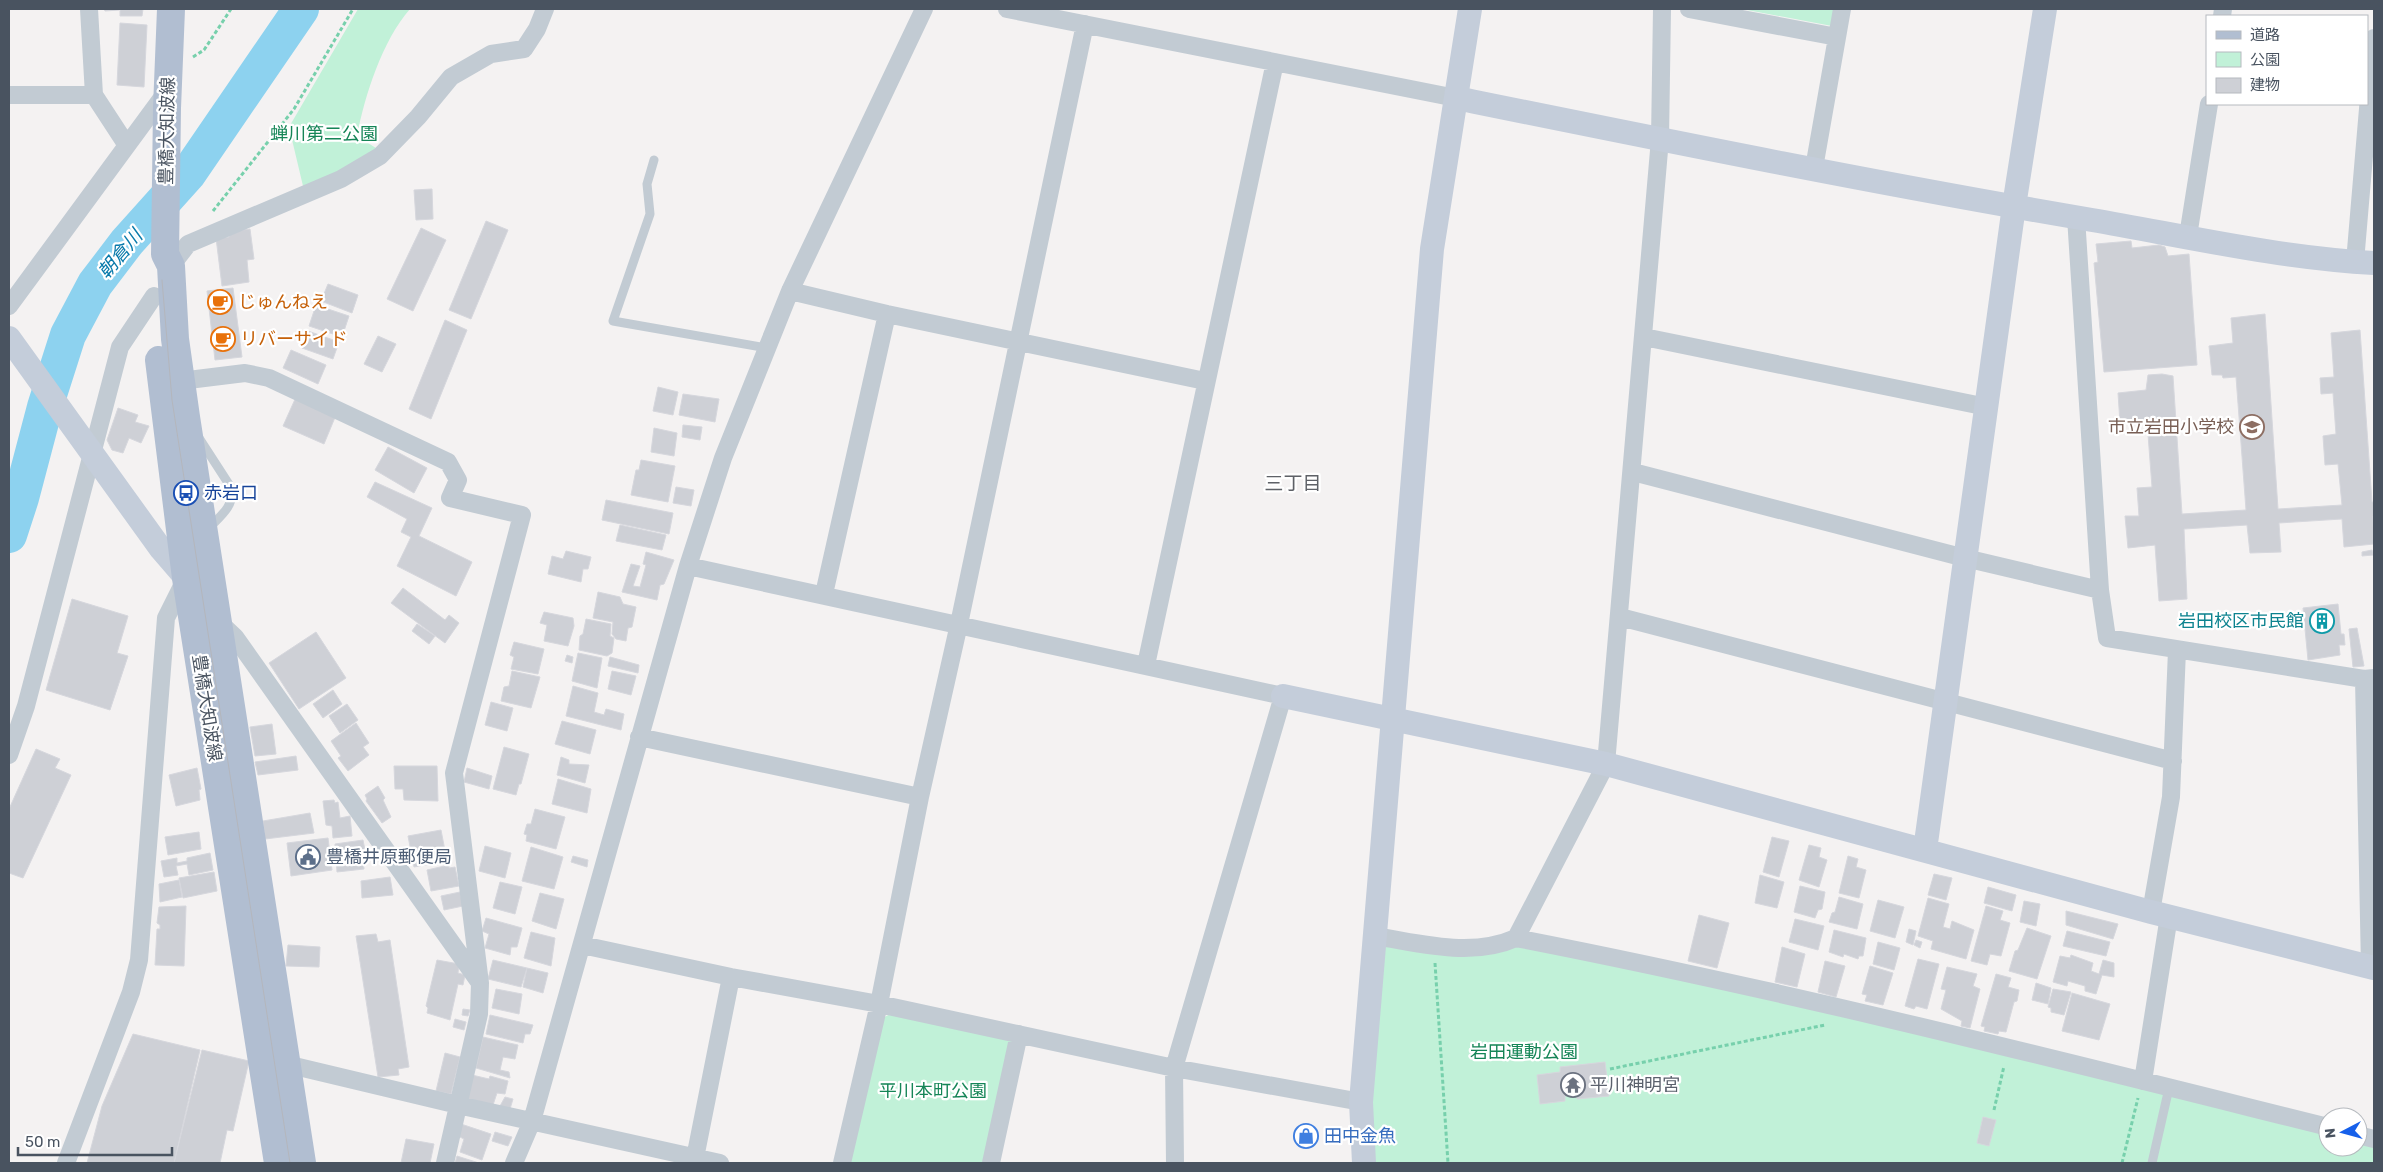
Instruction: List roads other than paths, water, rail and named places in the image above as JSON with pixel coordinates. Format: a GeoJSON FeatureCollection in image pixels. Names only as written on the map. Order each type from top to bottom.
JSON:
{"type":"FeatureCollection","features":[{"type":"Feature","properties":{"kind":"main road","name":"豊橋大知波線"},"geometry":{"type":"LineString","coordinates":[[172,9],[167,99],[168,260],[175,340],[171,382],[186,417],[302,1163]]}},
{"type":"Feature","properties":{"kind":"main road","name":"豊橋大知波線"},"geometry":{"type":"LineString","coordinates":[[168,260],[155,269],[154,296],[171,382],[186,578],[278,1163]]}},
{"type":"Feature","properties":{"kind":"street"},"geometry":{"type":"LineString","coordinates":[[89,9],[94,95],[126,144]]}},
{"type":"Feature","properties":{"kind":"street"},"geometry":{"type":"LineString","coordinates":[[168,260],[188,244],[341,179],[380,156],[418,117],[451,77],[491,54],[524,49],[537,29],[545,9]]}},
{"type":"Feature","properties":{"kind":"street"},"geometry":{"type":"LineString","coordinates":[[514,1163],[532,1121],[688,566],[723,458],[790,291],[924,9]]}},
{"type":"Feature","properties":{"kind":"street"},"geometry":{"type":"LineString","coordinates":[[1007,9],[1660,139],[2014,206],[2269,252],[2365,263],[2374,38]]}},
{"type":"Feature","properties":{"kind":"street"},"geometry":{"type":"LineString","coordinates":[[1364,1163],[1361,1102],[1391,718],[1432,250],[1470,9]]}},
{"type":"Feature","properties":{"kind":"street"},"geometry":{"type":"LineString","coordinates":[[1516,938],[1606,764],[1633,472],[1660,139],[1662,9]]}},
{"type":"Feature","properties":{"kind":"street"},"geometry":{"type":"LineString","coordinates":[[1689,9],[1837,37]]}},
{"type":"Feature","properties":{"kind":"street"},"geometry":{"type":"LineString","coordinates":[[1814,168],[1842,9]]}},
{"type":"Feature","properties":{"kind":"street"},"geometry":{"type":"LineString","coordinates":[[1925,850],[2014,206],[2045,9]]}},
{"type":"Feature","properties":{"kind":"street"},"geometry":{"type":"LineString","coordinates":[[842,1163],[879,1004],[920,797],[959,624],[1085,24]]}},
{"type":"Feature","properties":{"kind":"street"},"geometry":{"type":"LineString","coordinates":[[1146,665],[1205,381],[1275,62]]}},
{"type":"Feature","properties":{"kind":"street"},"geometry":{"type":"LineString","coordinates":[[9,95],[94,95]]}},
{"type":"Feature","properties":{"kind":"street"},"geometry":{"type":"LineString","coordinates":[[9,306],[40,266],[126,144],[167,99]]}},
{"type":"Feature","properties":{"kind":"street"},"geometry":{"type":"LineString","coordinates":[[2188,236],[2209,105]]}},
{"type":"Feature","properties":{"kind":"street"},"geometry":{"type":"LineString","coordinates":[[688,566],[824,594],[1283,696],[1606,764],[2160,914],[2372,968],[2369,679],[2107,638],[2100,590],[2076,217]]}},
{"type":"Feature","properties":{"kind":"street"},"geometry":{"type":"LineString","coordinates":[[790,291],[1017,342],[1205,381]]}},
{"type":"Feature","properties":{"kind":"street"},"geometry":{"type":"LineString","coordinates":[[9,755],[26,706],[90,450],[120,347],[154,296]]}},
{"type":"Feature","properties":{"kind":"street"},"geometry":{"type":"LineString","coordinates":[[824,594],[888,314]]}},
{"type":"Feature","properties":{"kind":"street"},"geometry":{"type":"LineString","coordinates":[[1644,337],[1986,407]]}},
{"type":"Feature","properties":{"kind":"street"},"geometry":{"type":"LineString","coordinates":[[9,339],[161,549],[186,578],[216,619],[235,637],[480,983]]}},
{"type":"Feature","properties":{"kind":"street"},"geometry":{"type":"LineString","coordinates":[[171,382],[245,373],[269,378],[448,462],[458,480],[450,498],[522,515],[454,773],[480,983],[479,1014],[445,1163]]}},
{"type":"Feature","properties":{"kind":"street"},"geometry":{"type":"LineString","coordinates":[[1633,472],[1965,558],[2100,590]]}},
{"type":"Feature","properties":{"kind":"street"},"geometry":{"type":"LineString","coordinates":[[66,1163],[131,992],[139,960],[166,618],[186,578]]}},
{"type":"Feature","properties":{"kind":"street"},"geometry":{"type":"LineString","coordinates":[[1620,617],[2173,761]]}},
{"type":"Feature","properties":{"kind":"street"},"geometry":{"type":"LineString","coordinates":[[2143,1081],[2171,798],[2177,650]]}},
{"type":"Feature","properties":{"kind":"street"},"geometry":{"type":"LineString","coordinates":[[1175,1163],[1174,1068],[1283,696]]}},
{"type":"Feature","properties":{"kind":"street"},"geometry":{"type":"LineString","coordinates":[[639,737],[920,797]]}},
{"type":"Feature","properties":{"kind":"street"},"geometry":{"type":"LineString","coordinates":[[1374,936],[1453,949],[1502,944],[1516,938],[1641,962],[2008,1048],[2318,1125]]}},
{"type":"Feature","properties":{"kind":"street"},"geometry":{"type":"LineString","coordinates":[[582,945],[879,1004],[1174,1068],[1361,1102]]}},
{"type":"Feature","properties":{"kind":"street"},"geometry":{"type":"LineString","coordinates":[[694,1160],[731,976]]}},
{"type":"Feature","properties":{"kind":"street"},"geometry":{"type":"LineString","coordinates":[[991,1163],[1019,1034]]}},
{"type":"Feature","properties":{"kind":"street"},"geometry":{"type":"LineString","coordinates":[[286,1064],[694,1160],[720,1163]]}},
{"type":"Feature","properties":{"kind":"lane"},"geometry":{"type":"LineString","coordinates":[[654,160],[647,184],[650,214],[613,321],[767,348]]}},
{"type":"Feature","properties":{"kind":"lane"},"geometry":{"type":"LineString","coordinates":[[2152,1163],[2169,1088]]}},
{"type":"Feature","properties":{"kind":"waterway","name":"朝倉川"},"geometry":{"type":"LineString","coordinates":[[9,535],[21,498],[45,407],[68,335],[95,284],[127,242],[188,174],[301,9]]}},
{"type":"Feature","properties":{"kind":"tram line"},"geometry":{"type":"LineString","coordinates":[[162,280],[172,400],[290,1163]]}},
{"type":"Feature","properties":{"kind":"place","name":"じゅんねえ"},"geometry":{"type":"Point","coordinates":[220,302]}},
{"type":"Feature","properties":{"kind":"place","name":"リバーサイド"},"geometry":{"type":"Point","coordinates":[223,339]}},
{"type":"Feature","properties":{"kind":"place","name":"市立岩田小学校"},"geometry":{"type":"Point","coordinates":[2252,427]}},
{"type":"Feature","properties":{"kind":"place","name":"赤岩口"},"geometry":{"type":"Point","coordinates":[186,493]}},
{"type":"Feature","properties":{"kind":"place","name":"岩田校区市民館"},"geometry":{"type":"Point","coordinates":[2322,621]}},
{"type":"Feature","properties":{"kind":"place","name":"豊橋井原郵便局"},"geometry":{"type":"Point","coordinates":[308,857]}},
{"type":"Feature","properties":{"kind":"place","name":"平川神明宮"},"geometry":{"type":"Point","coordinates":[1573,1085]}},
{"type":"Feature","properties":{"kind":"place","name":"田中金魚"},"geometry":{"type":"Point","coordinates":[1306,1136]}},
{"type":"Feature","properties":{"kind":"district","name":"三丁目"},"geometry":{"type":"Point","coordinates":[1293,483]}},
{"type":"Feature","properties":{"kind":"park label","name":"蝉川第二公園"},"geometry":{"type":"Point","coordinates":[324,134]}},
{"type":"Feature","properties":{"kind":"park label","name":"岩田運動公園"},"geometry":{"type":"Point","coordinates":[1524,1052]}},
{"type":"Feature","properties":{"kind":"park label","name":"平川本町公園"},"geometry":{"type":"Point","coordinates":[933,1091]}}]}
